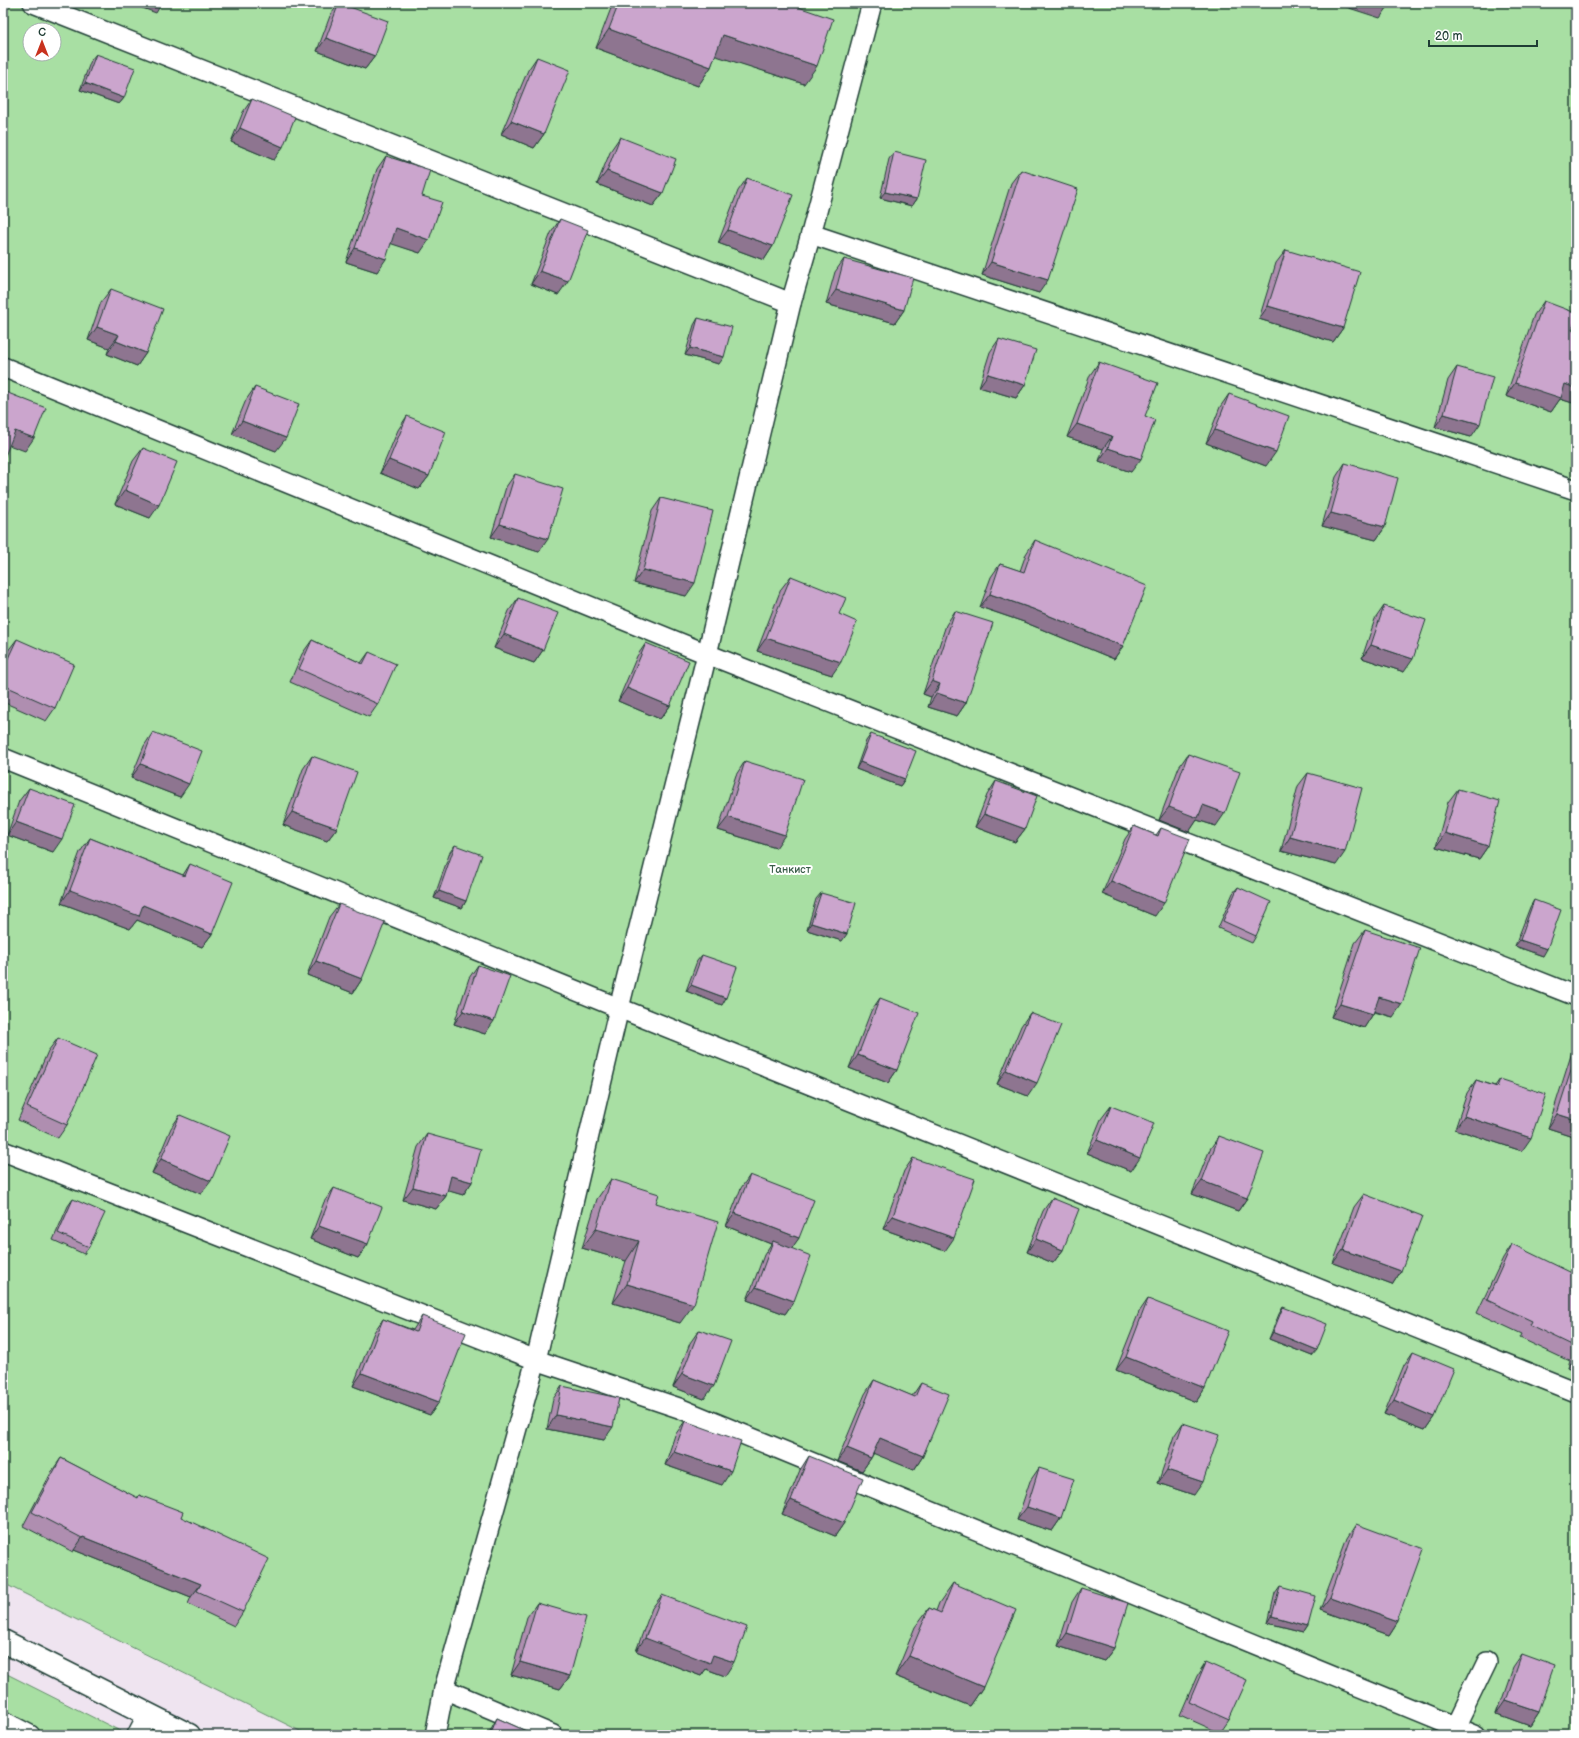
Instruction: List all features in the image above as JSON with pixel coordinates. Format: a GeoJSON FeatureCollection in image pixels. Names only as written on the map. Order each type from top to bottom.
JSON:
{"type":"FeatureCollection","features":[{"type":"Feature","properties":{"kind":"street"},"geometry":{"type":"LineString","coordinates":[[3,1641],[189,1735]]}},
{"type":"Feature","properties":{"kind":"lane"},"geometry":{"type":"LineString","coordinates":[[33,3],[791,303]]}},
{"type":"Feature","properties":{"kind":"lane"},"geometry":{"type":"LineString","coordinates":[[435,1735],[444,1689],[536,1360],[619,1008],[707,654],[791,303],[811,234],[872,3]]}},
{"type":"Feature","properties":{"kind":"lane"},"geometry":{"type":"LineString","coordinates":[[811,234],[1576,490]]}},
{"type":"Feature","properties":{"kind":"lane"},"geometry":{"type":"LineString","coordinates":[[3,367],[707,654],[1576,996]]}},
{"type":"Feature","properties":{"kind":"lane"},"geometry":{"type":"LineString","coordinates":[[3,758],[619,1008],[1576,1392]]}},
{"type":"Feature","properties":{"kind":"lane"},"geometry":{"type":"LineString","coordinates":[[3,1151],[536,1360],[679,1408],[1476,1735]]}},
{"type":"Feature","properties":{"kind":"lane"},"geometry":{"type":"LineString","coordinates":[[1456,1727],[1488,1661]]}},
{"type":"Feature","properties":{"kind":"lane"},"geometry":{"type":"LineString","coordinates":[[444,1689],[553,1735]]}},
{"type":"Feature","properties":{"kind":"lane"},"geometry":{"type":"LineString","coordinates":[[138,1735],[148,1714]]}},
{"type":"Feature","properties":{"kind":"lane"},"geometry":{"type":"LineString","coordinates":[[3,1721],[30,1735]]}},
{"type":"Feature","properties":{"kind":"green space","name":"Танкист"},"geometry":{"type":"Polygon","coordinates":[[[3,3],[1576,3],[1576,1735],[308,1735],[3,1583],[3,3]]]}},
{"type":"Feature","properties":{"kind":"green space"},"geometry":{"type":"Polygon","coordinates":[[[3,1672],[128,1735],[3,1735],[3,1672]]]}},
{"type":"Feature","properties":{"kind":"building"},"geometry":{"type":"Polygon","coordinates":[[[339,3],[388,21],[375,56],[326,38],[339,3]]]}},
{"type":"Feature","properties":{"kind":"building"},"geometry":{"type":"Polygon","coordinates":[[[619,3],[787,3],[833,19],[817,66],[723,35],[711,67],[609,29],[619,3]]]}},
{"type":"Feature","properties":{"kind":"building"},"geometry":{"type":"Polygon","coordinates":[[[96,54],[135,68],[124,98],[85,83],[96,54]]]}},
{"type":"Feature","properties":{"kind":"building"},"geometry":{"type":"Polygon","coordinates":[[[537,57],[570,70],[544,134],[511,121],[537,57]]]}},
{"type":"Feature","properties":{"kind":"building"},"geometry":{"type":"Polygon","coordinates":[[[252,99],[295,117],[283,147],[240,128],[252,99]]]}},
{"type":"Feature","properties":{"kind":"building"},"geometry":{"type":"Polygon","coordinates":[[[620,137],[676,159],[663,193],[607,171],[620,137]]]}},
{"type":"Feature","properties":{"kind":"building"},"geometry":{"type":"Polygon","coordinates":[[[894,152],[926,160],[917,199],[885,192],[894,152]]]}},
{"type":"Feature","properties":{"kind":"building"},"geometry":{"type":"Polygon","coordinates":[[[386,156],[430,170],[422,196],[442,202],[429,240],[396,228],[386,259],[355,248],[386,156]]]}},
{"type":"Feature","properties":{"kind":"building"},"geometry":{"type":"Polygon","coordinates":[[[1021,170],[1078,189],[1048,280],[991,262],[1021,170]]]}},
{"type":"Feature","properties":{"kind":"building"},"geometry":{"type":"Polygon","coordinates":[[[747,178],[793,195],[773,246],[728,230],[747,178]]]}},
{"type":"Feature","properties":{"kind":"building"},"geometry":{"type":"Polygon","coordinates":[[[560,219],[588,230],[568,281],[540,271],[560,219]]]}},
{"type":"Feature","properties":{"kind":"building"},"geometry":{"type":"Polygon","coordinates":[[[1286,250],[1360,272],[1343,328],[1268,306],[1286,250]]]}},
{"type":"Feature","properties":{"kind":"building"},"geometry":{"type":"Polygon","coordinates":[[[844,259],[913,278],[904,310],[836,290],[844,259]]]}},
{"type":"Feature","properties":{"kind":"building"},"geometry":{"type":"Polygon","coordinates":[[[111,289],[163,309],[146,353],[116,341],[119,335],[97,327],[111,289]]]}},
{"type":"Feature","properties":{"kind":"building"},"geometry":{"type":"Polygon","coordinates":[[[1544,301],[1576,313],[1572,330],[1576,331],[1576,388],[1565,384],[1561,398],[1515,383],[1544,301]]]}},
{"type":"Feature","properties":{"kind":"building"},"geometry":{"type":"Polygon","coordinates":[[[698,318],[732,327],[724,357],[690,348],[698,318]]]}},
{"type":"Feature","properties":{"kind":"building"},"geometry":{"type":"Polygon","coordinates":[[[999,339],[1036,350],[1025,385],[988,374],[999,339]]]}},
{"type":"Feature","properties":{"kind":"building"},"geometry":{"type":"Polygon","coordinates":[[[1099,362],[1158,383],[1145,416],[1155,420],[1141,459],[1108,448],[1112,436],[1077,424],[1099,362]]]}},
{"type":"Feature","properties":{"kind":"building"},"geometry":{"type":"Polygon","coordinates":[[[1457,367],[1493,377],[1480,424],[1444,414],[1457,367]]]}},
{"type":"Feature","properties":{"kind":"building"},"geometry":{"type":"Polygon","coordinates":[[[255,387],[299,404],[286,438],[242,421],[255,387]]]}},
{"type":"Feature","properties":{"kind":"building"},"geometry":{"type":"Polygon","coordinates":[[[3,391],[46,408],[34,438],[15,431],[3,461],[3,391]]]}},
{"type":"Feature","properties":{"kind":"building"},"geometry":{"type":"Polygon","coordinates":[[[1229,394],[1289,416],[1276,452],[1215,430],[1229,394]]]}},
{"type":"Feature","properties":{"kind":"building"},"geometry":{"type":"Polygon","coordinates":[[[407,416],[446,432],[429,476],[389,460],[407,416]]]}},
{"type":"Feature","properties":{"kind":"building"},"geometry":{"type":"Polygon","coordinates":[[[143,448],[177,462],[159,505],[125,490],[143,448]]]}},
{"type":"Feature","properties":{"kind":"building"},"geometry":{"type":"Polygon","coordinates":[[[1345,463],[1398,478],[1385,527],[1331,513],[1345,463]]]}},
{"type":"Feature","properties":{"kind":"building"},"geometry":{"type":"Polygon","coordinates":[[[515,474],[563,489],[548,539],[500,524],[515,474]]]}},
{"type":"Feature","properties":{"kind":"building"},"geometry":{"type":"Polygon","coordinates":[[[661,498],[713,511],[695,583],[643,570],[661,498]]]}},
{"type":"Feature","properties":{"kind":"building"},"geometry":{"type":"Polygon","coordinates":[[[1035,540],[1147,586],[1123,646],[1033,609],[990,594],[1000,564],[1024,572],[1035,540]]]}},
{"type":"Feature","properties":{"kind":"building"},"geometry":{"type":"Polygon","coordinates":[[[791,576],[846,598],[839,614],[857,622],[841,662],[766,638],[791,576]]]}},
{"type":"Feature","properties":{"kind":"building"},"geometry":{"type":"Polygon","coordinates":[[[518,598],[558,613],[543,650],[504,634],[518,598]]]}},
{"type":"Feature","properties":{"kind":"building"},"geometry":{"type":"Polygon","coordinates":[[[1384,606],[1426,620],[1413,659],[1371,645],[1384,606]]]}},
{"type":"Feature","properties":{"kind":"building"},"geometry":{"type":"Polygon","coordinates":[[[955,611],[993,623],[966,703],[937,693],[940,684],[932,681],[955,611]]]}},
{"type":"Feature","properties":{"kind":"building"},"geometry":{"type":"Polygon","coordinates":[[[17,639],[74,664],[55,708],[3,685],[3,669],[17,639]]]}},
{"type":"Feature","properties":{"kind":"building"},"geometry":{"type":"Polygon","coordinates":[[[312,640],[363,664],[369,652],[396,664],[378,704],[299,669],[312,640]]]}},
{"type":"Feature","properties":{"kind":"building"},"geometry":{"type":"Polygon","coordinates":[[[646,643],[689,661],[670,706],[627,688],[646,643]]]}},
{"type":"Feature","properties":{"kind":"building"},"geometry":{"type":"Polygon","coordinates":[[[153,732],[202,751],[189,784],[141,764],[153,732]]]}},
{"type":"Feature","properties":{"kind":"building"},"geometry":{"type":"Polygon","coordinates":[[[871,734],[916,751],[905,779],[860,762],[871,734]]]}},
{"type":"Feature","properties":{"kind":"building"},"geometry":{"type":"Polygon","coordinates":[[[1188,754],[1240,772],[1225,813],[1203,805],[1198,818],[1169,807],[1188,754]]]}},
{"type":"Feature","properties":{"kind":"building"},"geometry":{"type":"Polygon","coordinates":[[[312,756],[357,772],[337,828],[292,812],[312,756]]]}},
{"type":"Feature","properties":{"kind":"building"},"geometry":{"type":"Polygon","coordinates":[[[745,761],[803,779],[785,835],[728,817],[745,761]]]}},
{"type":"Feature","properties":{"kind":"building"},"geometry":{"type":"Polygon","coordinates":[[[1308,773],[1362,788],[1345,852],[1290,837],[1308,773]]]}},
{"type":"Feature","properties":{"kind":"building"},"geometry":{"type":"Polygon","coordinates":[[[996,781],[1037,796],[1025,829],[984,814],[996,781]]]}},
{"type":"Feature","properties":{"kind":"building"},"geometry":{"type":"Polygon","coordinates":[[[29,788],[75,805],[62,839],[16,822],[29,788]]]}},
{"type":"Feature","properties":{"kind":"building"},"geometry":{"type":"Polygon","coordinates":[[[1458,789],[1500,801],[1488,846],[1445,833],[1458,789]]]}},
{"type":"Feature","properties":{"kind":"building"},"geometry":{"type":"Polygon","coordinates":[[[1134,826],[1158,836],[1161,828],[1190,839],[1164,903],[1111,881],[1134,826]]]}},
{"type":"Feature","properties":{"kind":"building"},"geometry":{"type":"Polygon","coordinates":[[[90,838],[185,876],[190,864],[233,882],[212,934],[143,905],[139,916],[70,890],[90,838]]]}},
{"type":"Feature","properties":{"kind":"building"},"geometry":{"type":"Polygon","coordinates":[[[455,845],[482,855],[466,901],[439,891],[455,845]]]}},
{"type":"Feature","properties":{"kind":"building"},"geometry":{"type":"Polygon","coordinates":[[[1238,887],[1271,902],[1256,936],[1223,921],[1238,887]]]}},
{"type":"Feature","properties":{"kind":"building"},"geometry":{"type":"Polygon","coordinates":[[[821,893],[856,903],[847,934],[811,923],[821,893]]]}},
{"type":"Feature","properties":{"kind":"building"},"geometry":{"type":"Polygon","coordinates":[[[1534,900],[1561,910],[1547,949],[1520,940],[1534,900]]]}},
{"type":"Feature","properties":{"kind":"building"},"geometry":{"type":"Polygon","coordinates":[[[339,904],[385,922],[362,979],[316,961],[339,904]]]}},
{"type":"Feature","properties":{"kind":"building"},"geometry":{"type":"Polygon","coordinates":[[[1365,930],[1420,948],[1402,1004],[1379,997],[1373,1014],[1340,1004],[1365,930]]]}},
{"type":"Feature","properties":{"kind":"building"},"geometry":{"type":"Polygon","coordinates":[[[702,955],[737,967],[726,998],[691,985],[702,955]]]}},
{"type":"Feature","properties":{"kind":"building"},"geometry":{"type":"Polygon","coordinates":[[[478,965],[510,976],[494,1021],[463,1011],[478,965]]]}},
{"type":"Feature","properties":{"kind":"building"},"geometry":{"type":"Polygon","coordinates":[[[880,998],[919,1013],[897,1070],[858,1055],[880,998]]]}},
{"type":"Feature","properties":{"kind":"building"},"geometry":{"type":"Polygon","coordinates":[[[1030,1013],[1061,1025],[1037,1083],[1006,1070],[1030,1013]]]}},
{"type":"Feature","properties":{"kind":"building"},"geometry":{"type":"Polygon","coordinates":[[[58,1038],[97,1055],[67,1125],[27,1107],[58,1038]]]}},
{"type":"Feature","properties":{"kind":"building"},"geometry":{"type":"Polygon","coordinates":[[[1576,1055],[1576,1120],[1557,1114],[1576,1055]]]}},
{"type":"Feature","properties":{"kind":"building"},"geometry":{"type":"Polygon","coordinates":[[[1500,1079],[1546,1094],[1531,1138],[1464,1116],[1476,1080],[1497,1087],[1500,1079]]]}},
{"type":"Feature","properties":{"kind":"building"},"geometry":{"type":"Polygon","coordinates":[[[1111,1106],[1154,1123],[1140,1158],[1097,1140],[1111,1106]]]}},
{"type":"Feature","properties":{"kind":"building"},"geometry":{"type":"Polygon","coordinates":[[[180,1115],[230,1136],[211,1181],[161,1159],[180,1115]]]}},
{"type":"Feature","properties":{"kind":"building"},"geometry":{"type":"Polygon","coordinates":[[[427,1134],[481,1149],[472,1182],[451,1176],[446,1196],[413,1187],[427,1134]]]}},
{"type":"Feature","properties":{"kind":"building"},"geometry":{"type":"Polygon","coordinates":[[[1219,1136],[1264,1153],[1247,1198],[1202,1181],[1219,1136]]]}},
{"type":"Feature","properties":{"kind":"building"},"geometry":{"type":"Polygon","coordinates":[[[913,1158],[975,1179],[954,1238],[893,1216],[913,1158]]]}},
{"type":"Feature","properties":{"kind":"building"},"geometry":{"type":"Polygon","coordinates":[[[750,1175],[814,1200],[799,1238],[735,1213],[750,1175]]]}},
{"type":"Feature","properties":{"kind":"building"},"geometry":{"type":"Polygon","coordinates":[[[611,1179],[659,1194],[656,1203],[718,1222],[694,1304],[627,1284],[639,1241],[596,1229],[611,1179]]]}},
{"type":"Feature","properties":{"kind":"building"},"geometry":{"type":"Polygon","coordinates":[[[334,1188],[382,1207],[368,1244],[319,1226],[334,1188]]]}},
{"type":"Feature","properties":{"kind":"building"},"geometry":{"type":"Polygon","coordinates":[[[1364,1194],[1422,1216],[1401,1271],[1343,1250],[1364,1194]]]}},
{"type":"Feature","properties":{"kind":"building"},"geometry":{"type":"Polygon","coordinates":[[[1052,1198],[1079,1209],[1063,1250],[1036,1239],[1052,1198]]]}},
{"type":"Feature","properties":{"kind":"building"},"geometry":{"type":"Polygon","coordinates":[[[73,1199],[105,1213],[89,1247],[58,1233],[73,1199]]]}},
{"type":"Feature","properties":{"kind":"building"},"geometry":{"type":"Polygon","coordinates":[[[773,1241],[811,1256],[794,1301],[756,1287],[773,1241]]]}},
{"type":"Feature","properties":{"kind":"building"},"geometry":{"type":"Polygon","coordinates":[[[1512,1244],[1576,1275],[1576,1283],[1572,1290],[1576,1291],[1576,1347],[1530,1325],[1532,1321],[1487,1300],[1512,1244]]]}},
{"type":"Feature","properties":{"kind":"building"},"geometry":{"type":"Polygon","coordinates":[[[1148,1299],[1228,1331],[1205,1388],[1126,1357],[1148,1299]]]}},
{"type":"Feature","properties":{"kind":"building"},"geometry":{"type":"Polygon","coordinates":[[[1283,1307],[1327,1324],[1317,1350],[1273,1332],[1283,1307]]]}},
{"type":"Feature","properties":{"kind":"building"},"geometry":{"type":"Polygon","coordinates":[[[422,1316],[466,1333],[439,1402],[362,1373],[383,1319],[416,1332],[422,1316]]]}},
{"type":"Feature","properties":{"kind":"building"},"geometry":{"type":"Polygon","coordinates":[[[699,1330],[731,1341],[714,1386],[682,1374],[699,1330]]]}},
{"type":"Feature","properties":{"kind":"building"},"geometry":{"type":"Polygon","coordinates":[[[1413,1352],[1454,1369],[1434,1417],[1394,1400],[1413,1352]]]}},
{"type":"Feature","properties":{"kind":"building"},"geometry":{"type":"Polygon","coordinates":[[[874,1380],[915,1397],[921,1383],[949,1394],[923,1456],[880,1438],[871,1458],[847,1448],[874,1380]]]}},
{"type":"Feature","properties":{"kind":"building"},"geometry":{"type":"Polygon","coordinates":[[[562,1386],[619,1398],[613,1427],[556,1415],[562,1386]]]}},
{"type":"Feature","properties":{"kind":"building"},"geometry":{"type":"Polygon","coordinates":[[[685,1421],[741,1441],[731,1471],[674,1452],[685,1421]]]}},
{"type":"Feature","properties":{"kind":"building"},"geometry":{"type":"Polygon","coordinates":[[[1183,1423],[1219,1435],[1203,1482],[1167,1470],[1183,1423]]]}},
{"type":"Feature","properties":{"kind":"building"},"geometry":{"type":"Polygon","coordinates":[[[809,1456],[863,1478],[844,1523],[791,1500],[809,1456]]]}},
{"type":"Feature","properties":{"kind":"building"},"geometry":{"type":"Polygon","coordinates":[[[61,1458],[138,1498],[139,1495],[183,1512],[181,1517],[269,1559],[243,1612],[197,1591],[201,1584],[83,1537],[82,1538],[32,1512],[61,1458]]]}},
{"type":"Feature","properties":{"kind":"building"},"geometry":{"type":"Polygon","coordinates":[[[1039,1468],[1074,1479],[1061,1518],[1027,1507],[1039,1468]]]}},
{"type":"Feature","properties":{"kind":"building"},"geometry":{"type":"Polygon","coordinates":[[[1356,1524],[1424,1549],[1398,1621],[1330,1597],[1356,1524]]]}},
{"type":"Feature","properties":{"kind":"building"},"geometry":{"type":"Polygon","coordinates":[[[953,1583],[1016,1610],[983,1687],[909,1656],[929,1608],[941,1613],[953,1583]]]}},
{"type":"Feature","properties":{"kind":"building"},"geometry":{"type":"Polygon","coordinates":[[[1280,1586],[1316,1596],[1308,1626],[1272,1616],[1280,1586]]]}},
{"type":"Feature","properties":{"kind":"building"},"geometry":{"type":"Polygon","coordinates":[[[1081,1588],[1128,1603],[1114,1648],[1067,1633],[1081,1588]]]}},
{"type":"Feature","properties":{"kind":"building"},"geometry":{"type":"Polygon","coordinates":[[[662,1595],[747,1627],[734,1662],[713,1655],[710,1663],[645,1638],[662,1595]]]}},
{"type":"Feature","properties":{"kind":"building"},"geometry":{"type":"Polygon","coordinates":[[[537,1603],[586,1617],[570,1676],[520,1662],[537,1603]]]}},
{"type":"Feature","properties":{"kind":"building"},"geometry":{"type":"Polygon","coordinates":[[[1522,1655],[1555,1667],[1539,1712],[1506,1701],[1522,1655]]]}},
{"type":"Feature","properties":{"kind":"building"},"geometry":{"type":"Polygon","coordinates":[[[1206,1662],[1247,1680],[1229,1720],[1189,1702],[1206,1662]]]}},
{"type":"Feature","properties":{"kind":"building"},"geometry":{"type":"Polygon","coordinates":[[[497,1718],[535,1735],[490,1735],[497,1718]]]}},
{"type":"Feature","properties":{"kind":"building"},"geometry":{"type":"Polygon","coordinates":[[[779,1730],[794,1735],[778,1735],[779,1730]]]}}]}
